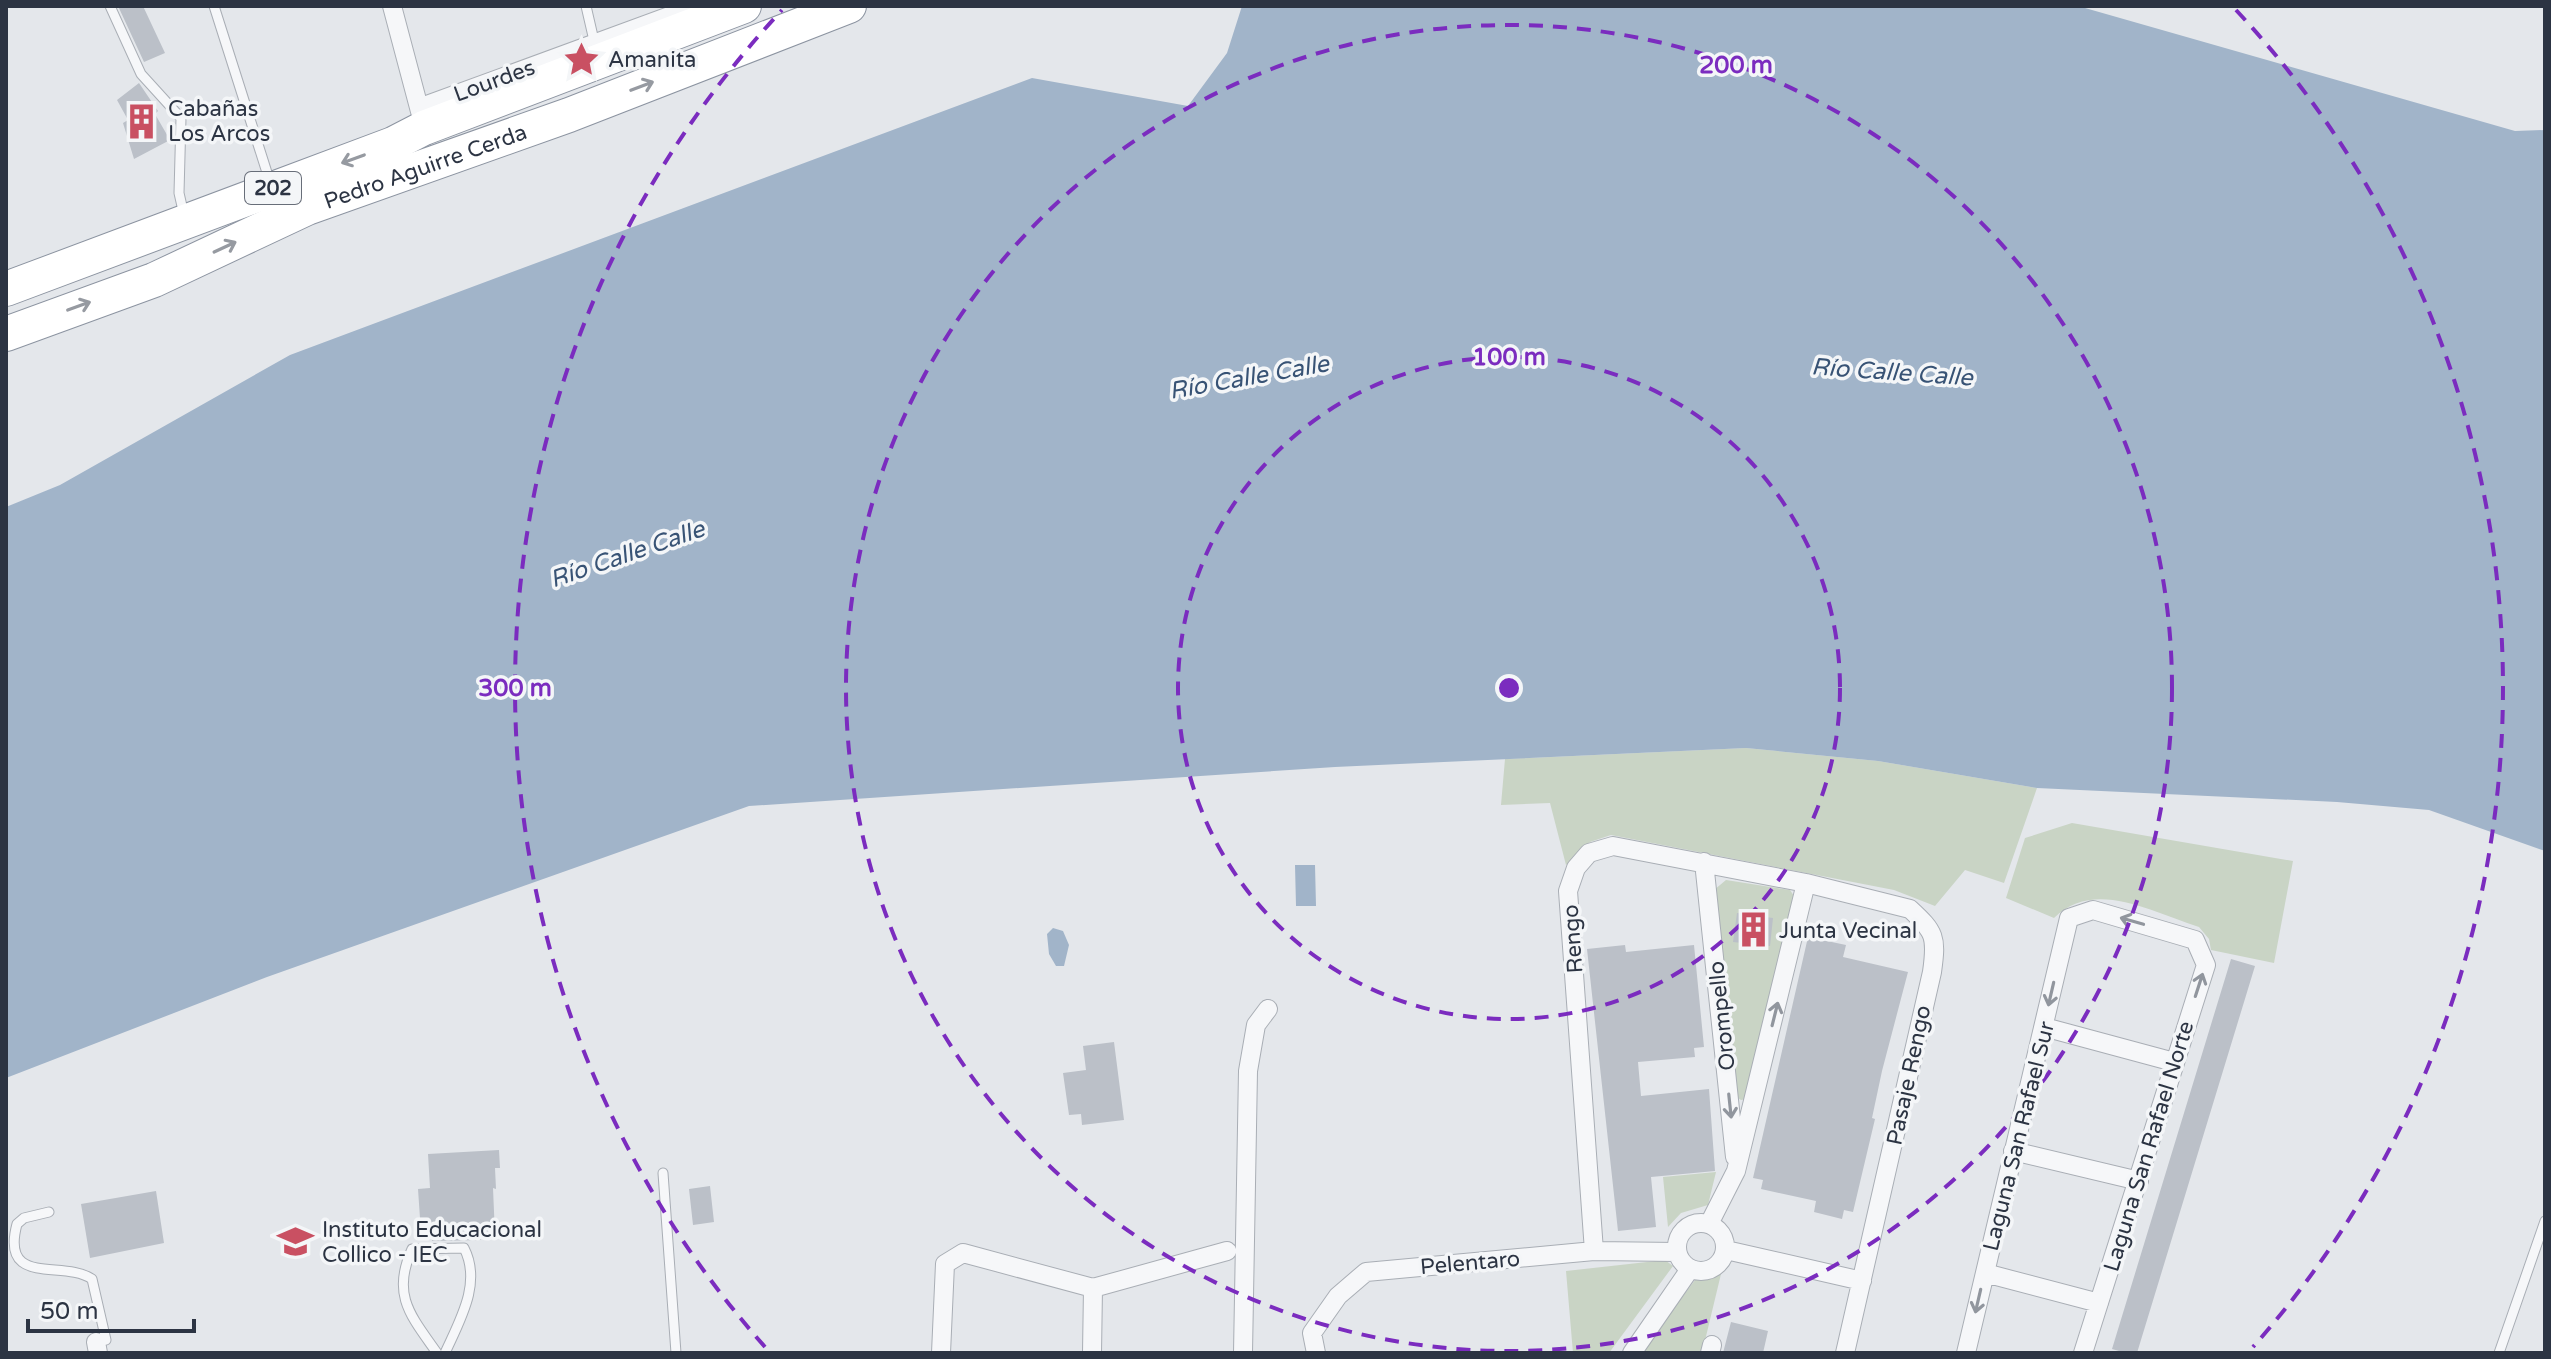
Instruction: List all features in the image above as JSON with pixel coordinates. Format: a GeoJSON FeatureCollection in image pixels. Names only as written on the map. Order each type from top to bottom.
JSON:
{"type":"FeatureCollection","features":[{"type":"Feature","properties":{"kind":"highway","name":"Pedro Aguirre Cerda"},"geometry":{"type":"LineString","coordinates":[[6,289],[187,224],[272,188],[393,144],[426,116],[744,6]]}},
{"type":"Feature","properties":{"kind":"highway","name":"Pedro Aguirre Cerda"},"geometry":{"type":"LineString","coordinates":[[6,334],[154,280],[307,208],[569,115],[849,6]]}},
{"type":"Feature","properties":{"kind":"highway"},"geometry":{"type":"LineString","coordinates":[[426,116],[440,159]]}},
{"type":"Feature","properties":{"kind":"street"},"geometry":{"type":"LineString","coordinates":[[392,6],[426,116]]}},
{"type":"Feature","properties":{"kind":"street","name":"Lourdes"},"geometry":{"type":"LineString","coordinates":[[426,116],[595,45],[661,12],[696,6]]}},
{"type":"Feature","properties":{"kind":"street","name":"Rengo"},"geometry":{"type":"LineString","coordinates":[[1594,1251],[1568,891],[1576,868],[1589,853],[1613,846],[1806,883]]}},
{"type":"Feature","properties":{"kind":"street","name":"Orompello"},"geometry":{"type":"LineString","coordinates":[[1704,862],[1736,1171]]}},
{"type":"Feature","properties":{"kind":"street","name":"Orompello"},"geometry":{"type":"LineString","coordinates":[[1709,1224],[1736,1171],[1806,883]]}},
{"type":"Feature","properties":{"kind":"street","name":"Pasaje Rengo"},"geometry":{"type":"LineString","coordinates":[[1806,883],[1910,909],[1932,929],[1936,947],[1845,1353]]}},
{"type":"Feature","properties":{"kind":"street","name":"Laguna San Rafael Norte"},"geometry":{"type":"LineString","coordinates":[[2069,918],[2093,910],[2195,940],[2206,965],[2083,1353]]}},
{"type":"Feature","properties":{"kind":"street","name":"Laguna San Rafael Sur"},"geometry":{"type":"LineString","coordinates":[[1966,1353],[2069,918]]}},
{"type":"Feature","properties":{"kind":"street"},"geometry":{"type":"LineString","coordinates":[[1243,1353],[1248,1071],[1256,1025],[1268,1009]]}},
{"type":"Feature","properties":{"kind":"street"},"geometry":{"type":"LineString","coordinates":[[2044,1027],[2174,1062]]}},
{"type":"Feature","properties":{"kind":"street"},"geometry":{"type":"LineString","coordinates":[[2013,1151],[2139,1181]]}},
{"type":"Feature","properties":{"kind":"street"},"geometry":{"type":"LineString","coordinates":[[1709,1224],[1722,1234],[1726,1250],[1714,1269],[1690,1269],[1677,1252],[1679,1238],[1688,1227],[1709,1224]]}},
{"type":"Feature","properties":{"kind":"street"},"geometry":{"type":"LineString","coordinates":[[1726,1250],[1862,1281]]}},
{"type":"Feature","properties":{"kind":"street"},"geometry":{"type":"LineString","coordinates":[[941,1353],[945,1264],[963,1253],[1093,1288],[1227,1251]]}},
{"type":"Feature","properties":{"kind":"street","name":"Pelentaro"},"geometry":{"type":"LineString","coordinates":[[1316,1353],[1312,1333],[1338,1296],[1366,1272],[1594,1251],[1677,1252]]}},
{"type":"Feature","properties":{"kind":"street"},"geometry":{"type":"LineString","coordinates":[[1632,1353],[1690,1269]]}},
{"type":"Feature","properties":{"kind":"street"},"geometry":{"type":"LineString","coordinates":[[1985,1273],[2099,1303]]}},
{"type":"Feature","properties":{"kind":"street"},"geometry":{"type":"LineString","coordinates":[[1092,1353],[1093,1288]]}},
{"type":"Feature","properties":{"kind":"lane"},"geometry":{"type":"LineString","coordinates":[[110,6],[141,74],[181,118],[179,193],[187,224]]}},
{"type":"Feature","properties":{"kind":"lane"},"geometry":{"type":"LineString","coordinates":[[214,6],[272,188]]}},
{"type":"Feature","properties":{"kind":"lane"},"geometry":{"type":"LineString","coordinates":[[586,6],[595,45]]}},
{"type":"Feature","properties":{"kind":"lane"},"geometry":{"type":"LineString","coordinates":[[663,1173],[676,1353]]}},
{"type":"Feature","properties":{"kind":"lane"},"geometry":{"type":"LineString","coordinates":[[49,1212],[24,1218],[17,1224],[14,1247],[25,1266],[34,1271],[64,1269],[81,1272],[92,1279],[106,1340],[97,1348]]}},
{"type":"Feature","properties":{"kind":"lane"},"geometry":{"type":"LineString","coordinates":[[2499,1353],[2545,1221]]}},
{"type":"Feature","properties":{"kind":"lane"},"geometry":{"type":"LineString","coordinates":[[437,1353],[405,1304],[402,1287],[404,1266],[412,1249],[464,1248],[472,1263],[473,1280],[445,1353]]}},
{"type":"Feature","properties":{"kind":"green space"},"geometry":{"type":"Polygon","coordinates":[[[1746,748],[1878,761],[2037,788],[2004,883],[1965,870],[1935,906],[1894,890],[1611,835],[1590,842],[1566,865],[1550,803],[1501,805],[1505,759],[1746,748]]]}},
{"type":"Feature","properties":{"kind":"green space"},"geometry":{"type":"Polygon","coordinates":[[[2072,823],[2293,861],[2274,963],[2211,950],[2209,939],[2199,927],[2124,902],[2087,900],[2070,906],[2054,918],[2006,898],[2025,838],[2072,823]]]}},
{"type":"Feature","properties":{"kind":"green space"},"geometry":{"type":"Polygon","coordinates":[[[1726,880],[1790,890],[1796,899],[1747,1099],[1741,1100],[1735,1096],[1714,890],[1726,880]]]}},
{"type":"Feature","properties":{"kind":"green space"},"geometry":{"type":"Polygon","coordinates":[[[1716,1172],[1708,1205],[1681,1213],[1668,1227],[1663,1177],[1716,1172]]]}},
{"type":"Feature","properties":{"kind":"green space"},"geometry":{"type":"Polygon","coordinates":[[[1665,1260],[1673,1266],[1609,1353],[1573,1353],[1566,1271],[1665,1260]]]}},
{"type":"Feature","properties":{"kind":"green space"},"geometry":{"type":"Polygon","coordinates":[[[1721,1274],[1702,1353],[1641,1353],[1695,1280],[1721,1274]]]}},
{"type":"Feature","properties":{"kind":"water","name":"Río Calle Calle"},"geometry":{"type":"Polygon","coordinates":[[[1242,6],[2078,6],[2515,131],[2545,130],[2545,851],[2429,810],[2337,802],[2037,788],[1878,761],[1746,748],[1335,767],[749,806],[267,977],[6,1078],[6,507],[60,485],[290,355],[1032,78],[1188,106],[1227,53],[1242,6]]]}},
{"type":"Feature","properties":{"kind":"water"},"geometry":{"type":"Polygon","coordinates":[[[1295,865],[1315,865],[1316,906],[1296,906],[1295,865]]]}},
{"type":"Feature","properties":{"kind":"water"},"geometry":{"type":"Polygon","coordinates":[[[1053,928],[1063,931],[1069,945],[1064,966],[1056,966],[1049,954],[1047,934],[1053,928]]]}},
{"type":"Feature","properties":{"kind":"building"},"geometry":{"type":"Polygon","coordinates":[[[118,6],[143,6],[165,53],[144,62],[118,6]]]}},
{"type":"Feature","properties":{"kind":"building","name":"Cabañas Los Arcos"},"geometry":{"type":"Polygon","coordinates":[[[139,83],[158,111],[155,114],[170,140],[134,159],[123,123],[128,120],[117,100],[139,83]]]}},
{"type":"Feature","properties":{"kind":"building","name":"Junta Vecinal"},"geometry":{"type":"Polygon","coordinates":[[[1737,913],[1773,918],[1770,946],[1733,942],[1737,913]]]}},
{"type":"Feature","properties":{"kind":"building"},"geometry":{"type":"Polygon","coordinates":[[[1808,937],[1846,945],[1843,957],[1908,972],[1882,1071],[1872,1118],[1875,1119],[1853,1212],[1844,1210],[1842,1219],[1814,1212],[1816,1201],[1761,1189],[1763,1180],[1753,1178],[1808,937]]]}},
{"type":"Feature","properties":{"kind":"building"},"geometry":{"type":"Polygon","coordinates":[[[1625,945],[1626,952],[1694,945],[1704,1047],[1694,1048],[1695,1057],[1638,1062],[1641,1096],[1709,1089],[1715,1171],[1651,1177],[1656,1227],[1618,1231],[1587,949],[1625,945]]]}},
{"type":"Feature","properties":{"kind":"building"},"geometry":{"type":"Polygon","coordinates":[[[2231,959],[2255,966],[2137,1353],[2112,1349],[2231,959]]]}},
{"type":"Feature","properties":{"kind":"building"},"geometry":{"type":"Polygon","coordinates":[[[1114,1042],[1124,1120],[1082,1125],[1081,1114],[1069,1115],[1063,1073],[1086,1070],[1083,1046],[1114,1042]]]}},
{"type":"Feature","properties":{"kind":"building"},"geometry":{"type":"Polygon","coordinates":[[[499,1150],[500,1168],[495,1168],[496,1189],[493,1188],[495,1235],[481,1236],[481,1240],[432,1241],[431,1232],[421,1233],[418,1189],[430,1188],[428,1154],[499,1150]]]}},
{"type":"Feature","properties":{"kind":"building"},"geometry":{"type":"Polygon","coordinates":[[[710,1186],[714,1222],[693,1225],[689,1189],[710,1186]]]}},
{"type":"Feature","properties":{"kind":"building"},"geometry":{"type":"Polygon","coordinates":[[[156,1191],[164,1243],[90,1258],[81,1204],[156,1191]]]}},
{"type":"Feature","properties":{"kind":"building"},"geometry":{"type":"Polygon","coordinates":[[[1731,1322],[1768,1331],[1763,1353],[1723,1353],[1731,1322]]]}},
{"type":"Feature","properties":{"kind":"place","name":"Amanita"},"geometry":{"type":"Point","coordinates":[582,59]}},
{"type":"Feature","properties":{"kind":"place","name":"Cabañas Los Arcos"},"geometry":{"type":"Point","coordinates":[142,121]}},
{"type":"Feature","properties":{"kind":"place","name":"Junta Vecinal"},"geometry":{"type":"Point","coordinates":[1753,930]}},
{"type":"Feature","properties":{"kind":"place","name":"Instituto Educacional Collico - IEC"},"geometry":{"type":"Point","coordinates":[296,1242]}}]}
